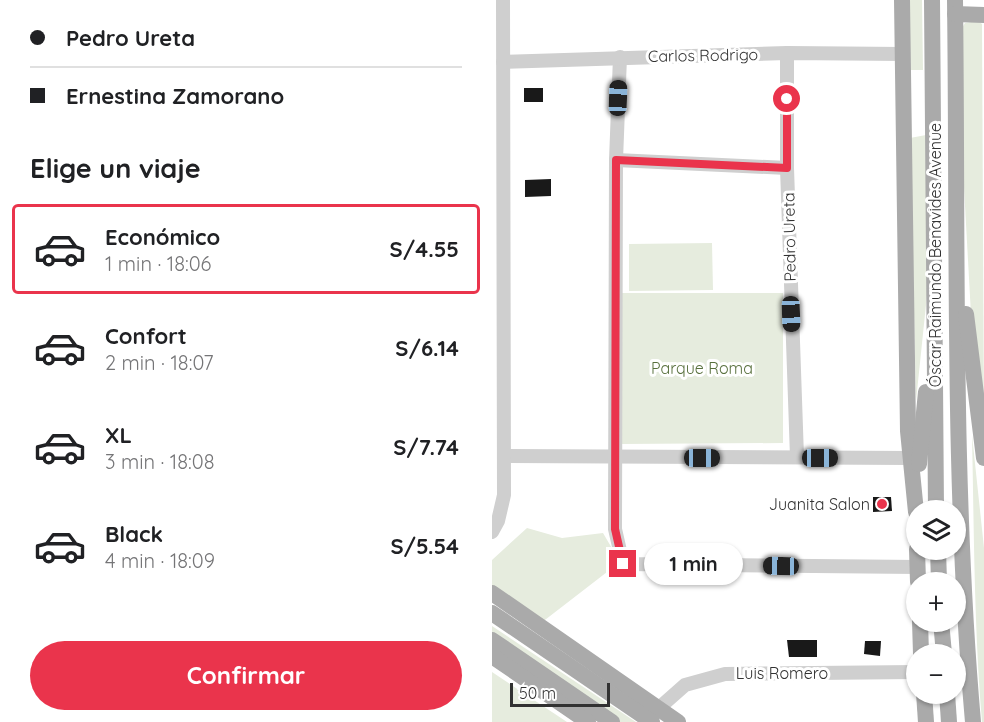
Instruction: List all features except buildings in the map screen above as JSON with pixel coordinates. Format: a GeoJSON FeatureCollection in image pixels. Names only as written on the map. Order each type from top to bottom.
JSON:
{"type":"FeatureCollection","features":[{"type":"Feature","properties":{"kind":"main road","name":"Óscar Raimundo Benavides Avenue"},"geometry":{"type":"LineString","coordinates":[[902,0],[908,431],[916,500]]}},
{"type":"Feature","properties":{"kind":"main road","name":"Óscar Raimundo Benavides Avenue"},"geometry":{"type":"LineString","coordinates":[[932,0],[936,500]]}},
{"type":"Feature","properties":{"kind":"main road"},"geometry":{"type":"LineString","coordinates":[[984,15],[955,7],[956,262],[969,333],[984,458]]}},
{"type":"Feature","properties":{"kind":"main road","name":"Óscar Raimundo Benavides Avenue"},"geometry":{"type":"LineString","coordinates":[[956,262],[962,558],[973,722]]}},
{"type":"Feature","properties":{"kind":"main road"},"geometry":{"type":"LineString","coordinates":[[916,500],[936,292]]}},
{"type":"Feature","properties":{"kind":"main road"},"geometry":{"type":"LineString","coordinates":[[492,593],[656,715]]}},
{"type":"Feature","properties":{"kind":"main road"},"geometry":{"type":"LineString","coordinates":[[492,613],[656,715],[678,722]]}},
{"type":"Feature","properties":{"kind":"main road"},"geometry":{"type":"LineString","coordinates":[[492,640],[612,722]]}},
{"type":"Feature","properties":{"kind":"main road"},"geometry":{"type":"LineString","coordinates":[[492,656],[588,722]]}},
{"type":"Feature","properties":{"kind":"main road"},"geometry":{"type":"LineString","coordinates":[[925,704],[926,722]]}},
{"type":"Feature","properties":{"kind":"main road"},"geometry":{"type":"LineString","coordinates":[[948,704],[949,722]]}},
{"type":"Feature","properties":{"kind":"street"},"geometry":{"type":"LineString","coordinates":[[492,532],[498,520],[504,495],[503,0]]}},
{"type":"Feature","properties":{"kind":"street","name":"Carlos Rodrigo"},"geometry":{"type":"LineString","coordinates":[[503,62],[787,53],[903,54]]}},
{"type":"Feature","properties":{"kind":"street","name":"Pedro Ureta"},"geometry":{"type":"LineString","coordinates":[[787,53],[787,168],[796,457]]}},
{"type":"Feature","properties":{"kind":"street"},"geometry":{"type":"LineString","coordinates":[[620,57],[616,160],[615,529],[623,564],[906,574]]}},
{"type":"Feature","properties":{"kind":"street"},"geometry":{"type":"LineString","coordinates":[[616,160],[787,168]]}},
{"type":"Feature","properties":{"kind":"street"},"geometry":{"type":"LineString","coordinates":[[504,456],[911,458]]}},
{"type":"Feature","properties":{"kind":"street","name":"Luis Romero"},"geometry":{"type":"LineString","coordinates":[[656,715],[685,685],[725,674],[906,672]]}},
{"type":"Feature","properties":{"kind":"green space"},"geometry":{"type":"Polygon","coordinates":[[[909,0],[922,0],[923,70],[910,70],[909,0]]]}},
{"type":"Feature","properties":{"kind":"green space"},"geometry":{"type":"Polygon","coordinates":[[[978,21],[982,24],[984,421],[973,351],[963,169],[962,28],[965,23],[978,21]]]}},
{"type":"Feature","properties":{"kind":"green space"},"geometry":{"type":"Polygon","coordinates":[[[926,135],[929,276],[916,401],[910,138],[926,135]]]}},
{"type":"Feature","properties":{"kind":"green space"},"geometry":{"type":"Polygon","coordinates":[[[712,243],[713,290],[629,291],[629,244],[712,243]]]}},
{"type":"Feature","properties":{"kind":"green space","name":"Parque Roma"},"geometry":{"type":"Polygon","coordinates":[[[621,293],[783,293],[783,443],[621,444],[621,293]]]}},
{"type":"Feature","properties":{"kind":"green space"},"geometry":{"type":"Polygon","coordinates":[[[972,435],[984,548],[984,722],[982,722],[977,650],[972,435]]]}},
{"type":"Feature","properties":{"kind":"green space"},"geometry":{"type":"Polygon","coordinates":[[[527,528],[562,538],[603,533],[620,562],[541,623],[492,586],[492,560],[527,528]]]}},
{"type":"Feature","properties":{"kind":"green space"},"geometry":{"type":"Polygon","coordinates":[[[492,626],[636,722],[612,722],[492,643],[492,626]]]}},
{"type":"Feature","properties":{"kind":"green space"},"geometry":{"type":"Polygon","coordinates":[[[492,672],[567,722],[492,722],[492,672]]]}},
{"type":"Feature","properties":{"kind":"place","name":"Juanita Salon"},"geometry":{"type":"Point","coordinates":[882,504]}},
{"type":"Feature","properties":{"kind":"route"},"geometry":{"type":"LineString","coordinates":[[623,564],[615,529],[616,160],[787,168],[787,99]]}}]}
